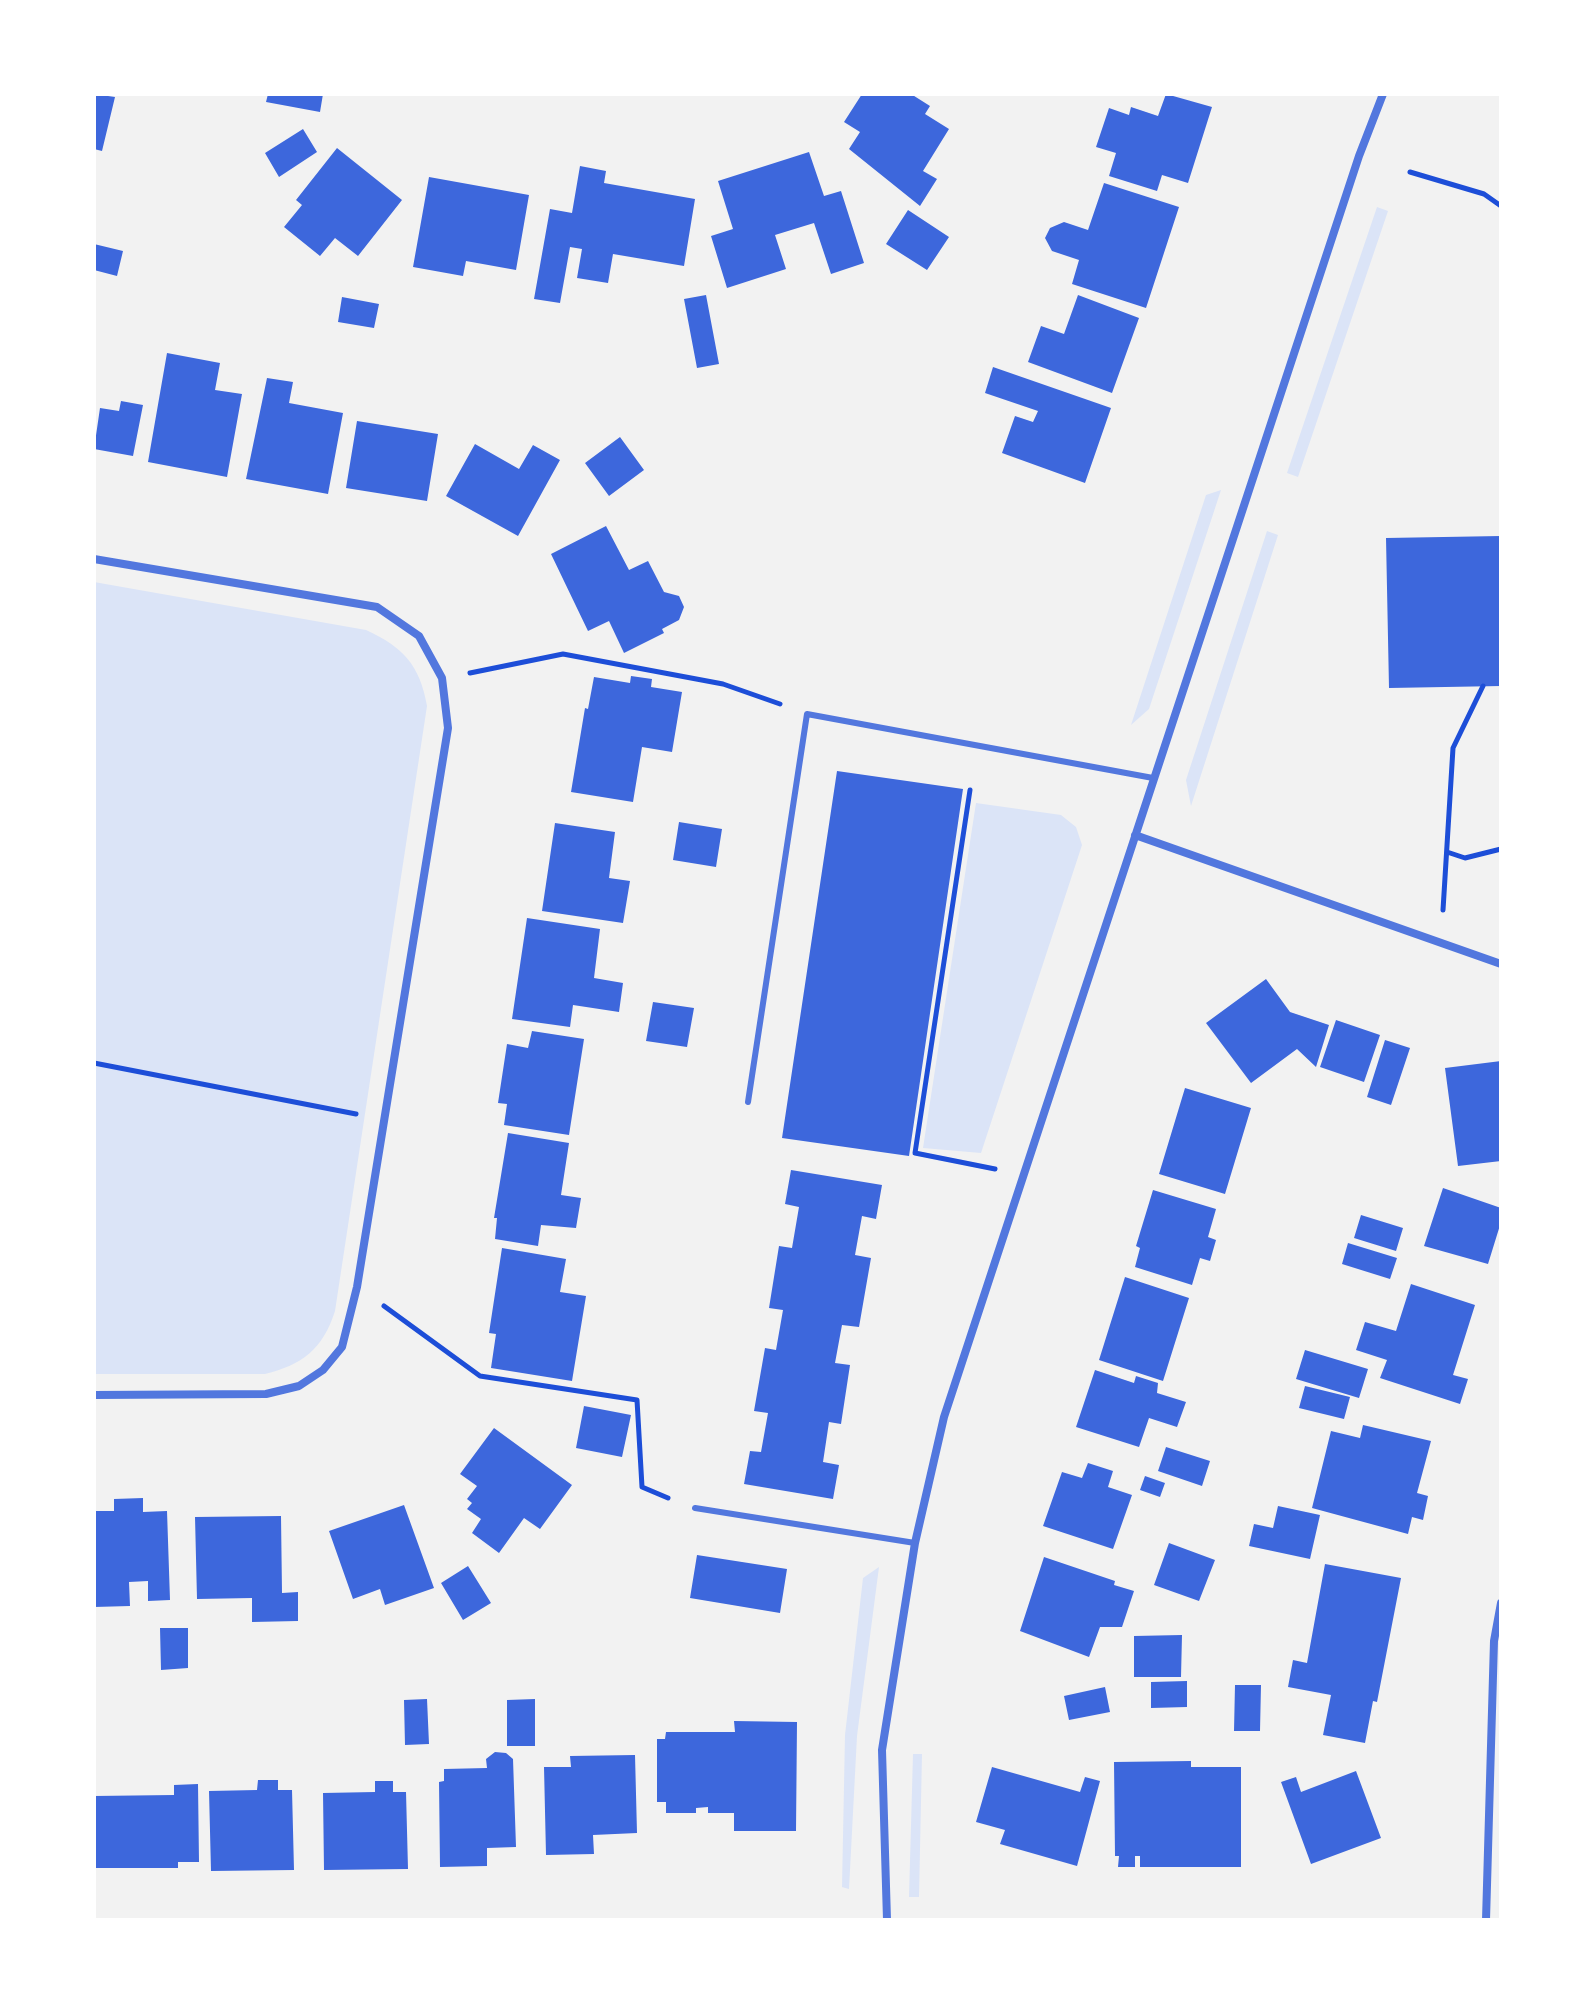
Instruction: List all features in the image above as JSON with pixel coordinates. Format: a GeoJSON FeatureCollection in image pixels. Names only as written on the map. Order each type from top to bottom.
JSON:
{"type":"FeatureCollection","features":[{"type":"Feature","properties":{"kind":"street"},"geometry":{"type":"LineString","coordinates":[[887,1920],[882,1750],[915,1543],[944,1417],[1359,156],[1383,94]]}},
{"type":"Feature","properties":{"kind":"street"},"geometry":{"type":"LineString","coordinates":[[94,559],[377,607],[419,636],[442,678],[448,728],[357,1287],[342,1347],[323,1370],[299,1386],[266,1394],[94,1395]]}},
{"type":"Feature","properties":{"kind":"street"},"geometry":{"type":"LineString","coordinates":[[1135,835],[1501,964]]}},
{"type":"Feature","properties":{"kind":"street"},"geometry":{"type":"LineString","coordinates":[[1486,1920],[1494,1641],[1501,1603]]}},
{"type":"Feature","properties":{"kind":"lane"},"geometry":{"type":"LineString","coordinates":[[748,1102],[807,714],[1153,778]]}},
{"type":"Feature","properties":{"kind":"lane"},"geometry":{"type":"LineString","coordinates":[[695,1508],[915,1543]]}},
{"type":"Feature","properties":{"kind":"path"},"geometry":{"type":"LineString","coordinates":[[1410,172],[1484,194],[1501,206]]}},
{"type":"Feature","properties":{"kind":"path"},"geometry":{"type":"LineString","coordinates":[[442,678],[563,654],[723,684],[807,714]]}},
{"type":"Feature","properties":{"kind":"path"},"geometry":{"type":"LineString","coordinates":[[1441,943],[1453,748],[1483,686]]}},
{"type":"Feature","properties":{"kind":"path"},"geometry":{"type":"LineString","coordinates":[[970,790],[915,1153],[1023,1175]]}},
{"type":"Feature","properties":{"kind":"path"},"geometry":{"type":"LineString","coordinates":[[1447,852],[1465,858],[1501,849]]}},
{"type":"Feature","properties":{"kind":"path"},"geometry":{"type":"LineString","coordinates":[[94,1063],[384,1120]]}},
{"type":"Feature","properties":{"kind":"path"},"geometry":{"type":"LineString","coordinates":[[357,1287],[480,1376],[637,1400],[642,1487],[695,1508]]}},
{"type":"Feature","properties":{"kind":"shaded area"},"geometry":{"type":"Polygon","coordinates":[[[1377,207],[1388,211],[1298,477],[1287,473],[1377,207]]]}},
{"type":"Feature","properties":{"kind":"shaded area"},"geometry":{"type":"Polygon","coordinates":[[[1221,490],[1149,709],[1131,725],[1206,495],[1221,490]]]}},
{"type":"Feature","properties":{"kind":"shaded area"},"geometry":{"type":"Polygon","coordinates":[[[1267,531],[1278,535],[1191,806],[1186,780],[1267,531]]]}},
{"type":"Feature","properties":{"kind":"shaded area"},"geometry":{"type":"Polygon","coordinates":[[[94,582],[366,630],[390,643],[408,659],[424,692],[427,706],[335,1311],[324,1336],[309,1353],[290,1366],[265,1374],[94,1374],[94,582]]]}},
{"type":"Feature","properties":{"kind":"shaded area"},"geometry":{"type":"Polygon","coordinates":[[[976,803],[1061,815],[1076,827],[1082,845],[981,1153],[923,1148],[976,803]]]}},
{"type":"Feature","properties":{"kind":"shaded area"},"geometry":{"type":"Polygon","coordinates":[[[879,1567],[857,1736],[849,1889],[842,1887],[845,1735],[863,1578],[879,1567]]]}},
{"type":"Feature","properties":{"kind":"shaded area"},"geometry":{"type":"Polygon","coordinates":[[[913,1754],[922,1754],[919,1897],[909,1897],[913,1754]]]}},
{"type":"Feature","properties":{"kind":"building"},"geometry":{"type":"Polygon","coordinates":[[[94,94],[115,97],[102,151],[94,149],[94,94]]]}},
{"type":"Feature","properties":{"kind":"building"},"geometry":{"type":"Polygon","coordinates":[[[268,94],[323,94],[320,112],[266,102],[268,94]]]}},
{"type":"Feature","properties":{"kind":"building"},"geometry":{"type":"Polygon","coordinates":[[[862,94],[911,94],[930,106],[925,114],[949,129],[923,171],[937,179],[920,206],[849,149],[860,132],[844,122],[862,94]]]}},
{"type":"Feature","properties":{"kind":"building"},"geometry":{"type":"Polygon","coordinates":[[[1166,94],[1212,107],[1188,183],[1162,175],[1157,191],[1109,176],[1116,153],[1096,147],[1109,108],[1129,115],[1131,107],[1158,116],[1166,94]]]}},
{"type":"Feature","properties":{"kind":"building"},"geometry":{"type":"Polygon","coordinates":[[[303,129],[317,152],[279,177],[265,153],[303,129]]]}},
{"type":"Feature","properties":{"kind":"building"},"geometry":{"type":"Polygon","coordinates":[[[337,148],[402,200],[358,256],[335,238],[320,256],[284,227],[302,205],[296,200],[337,148]]]}},
{"type":"Feature","properties":{"kind":"building"},"geometry":{"type":"Polygon","coordinates":[[[809,152],[824,196],[841,191],[864,263],[831,274],[814,223],[775,235],[786,269],[727,288],[711,236],[733,229],[718,181],[809,152]]]}},
{"type":"Feature","properties":{"kind":"building"},"geometry":{"type":"Polygon","coordinates":[[[580,166],[606,171],[604,183],[695,199],[684,266],[613,254],[608,283],[577,278],[582,249],[570,247],[560,303],[534,299],[550,209],[572,213],[580,166]]]}},
{"type":"Feature","properties":{"kind":"building"},"geometry":{"type":"Polygon","coordinates":[[[429,177],[529,195],[516,270],[466,261],[463,276],[413,267],[429,177]]]}},
{"type":"Feature","properties":{"kind":"building"},"geometry":{"type":"Polygon","coordinates":[[[1104,183],[1179,207],[1146,308],[1072,284],[1079,260],[1052,251],[1045,238],[1050,228],[1064,222],[1088,230],[1104,183]]]}},
{"type":"Feature","properties":{"kind":"building"},"geometry":{"type":"Polygon","coordinates":[[[908,210],[949,237],[927,270],[886,244],[908,210]]]}},
{"type":"Feature","properties":{"kind":"building"},"geometry":{"type":"Polygon","coordinates":[[[94,244],[123,251],[117,276],[94,270],[94,244]]]}},
{"type":"Feature","properties":{"kind":"building"},"geometry":{"type":"Polygon","coordinates":[[[706,295],[719,364],[697,368],[684,299],[706,295]]]}},
{"type":"Feature","properties":{"kind":"building"},"geometry":{"type":"Polygon","coordinates":[[[1078,295],[1139,318],[1112,393],[1028,362],[1041,326],[1064,334],[1078,295]]]}},
{"type":"Feature","properties":{"kind":"building"},"geometry":{"type":"Polygon","coordinates":[[[342,297],[379,304],[374,328],[338,322],[342,297]]]}},
{"type":"Feature","properties":{"kind":"building"},"geometry":{"type":"Polygon","coordinates":[[[167,353],[220,363],[215,390],[242,394],[227,477],[148,462],[167,353]]]}},
{"type":"Feature","properties":{"kind":"building"},"geometry":{"type":"Polygon","coordinates":[[[993,367],[1111,408],[1085,483],[1002,453],[1015,416],[1033,422],[1038,411],[985,393],[993,367]]]}},
{"type":"Feature","properties":{"kind":"building"},"geometry":{"type":"Polygon","coordinates":[[[267,378],[293,382],[289,403],[343,413],[328,494],[246,479],[267,378]]]}},
{"type":"Feature","properties":{"kind":"building"},"geometry":{"type":"Polygon","coordinates":[[[121,401],[143,405],[133,456],[94,449],[100,408],[119,411],[121,401]]]}},
{"type":"Feature","properties":{"kind":"building"},"geometry":{"type":"Polygon","coordinates":[[[357,421],[438,434],[427,501],[346,488],[357,421]]]}},
{"type":"Feature","properties":{"kind":"building"},"geometry":{"type":"Polygon","coordinates":[[[620,437],[644,470],[609,496],[585,463],[620,437]]]}},
{"type":"Feature","properties":{"kind":"building"},"geometry":{"type":"Polygon","coordinates":[[[475,444],[519,469],[533,445],[560,460],[518,536],[446,496],[475,444]]]}},
{"type":"Feature","properties":{"kind":"building"},"geometry":{"type":"Polygon","coordinates":[[[606,526],[629,570],[648,561],[664,592],[679,596],[684,607],[679,620],[662,629],[664,633],[624,653],[609,621],[588,631],[551,554],[606,526]]]}},
{"type":"Feature","properties":{"kind":"building"},"geometry":{"type":"Polygon","coordinates":[[[1501,536],[1501,686],[1389,688],[1386,538],[1501,536]]]}},
{"type":"Feature","properties":{"kind":"building"},"geometry":{"type":"Polygon","coordinates":[[[631,676],[652,679],[651,687],[682,692],[672,752],[642,747],[633,802],[571,792],[585,708],[588,709],[594,677],[630,683],[631,676]]]}},
{"type":"Feature","properties":{"kind":"building"},"geometry":{"type":"Polygon","coordinates":[[[837,771],[963,789],[909,1156],[782,1138],[837,771]]]}},
{"type":"Feature","properties":{"kind":"building"},"geometry":{"type":"Polygon","coordinates":[[[679,822],[722,829],[716,867],[673,860],[679,822]]]}},
{"type":"Feature","properties":{"kind":"building"},"geometry":{"type":"Polygon","coordinates":[[[555,823],[615,832],[609,878],[630,881],[623,923],[542,911],[555,823]]]}},
{"type":"Feature","properties":{"kind":"building"},"geometry":{"type":"Polygon","coordinates":[[[527,918],[600,929],[594,978],[623,983],[619,1012],[573,1005],[570,1027],[512,1019],[527,918]]]}},
{"type":"Feature","properties":{"kind":"building"},"geometry":{"type":"Polygon","coordinates":[[[1266,979],[1290,1012],[1329,1025],[1316,1067],[1297,1049],[1251,1083],[1206,1023],[1266,979]]]}},
{"type":"Feature","properties":{"kind":"building"},"geometry":{"type":"Polygon","coordinates":[[[653,1002],[694,1008],[687,1047],[646,1041],[653,1002]]]}},
{"type":"Feature","properties":{"kind":"building"},"geometry":{"type":"Polygon","coordinates":[[[1336,1020],[1380,1035],[1364,1082],[1320,1067],[1336,1020]]]}},
{"type":"Feature","properties":{"kind":"building"},"geometry":{"type":"Polygon","coordinates":[[[532,1031],[584,1039],[569,1135],[504,1125],[507,1104],[498,1103],[507,1044],[528,1048],[532,1031]]]}},
{"type":"Feature","properties":{"kind":"building"},"geometry":{"type":"Polygon","coordinates":[[[1385,1040],[1410,1048],[1391,1105],[1367,1097],[1385,1040]]]}},
{"type":"Feature","properties":{"kind":"building"},"geometry":{"type":"Polygon","coordinates":[[[1501,1061],[1501,1161],[1458,1166],[1445,1068],[1501,1061]]]}},
{"type":"Feature","properties":{"kind":"building"},"geometry":{"type":"Polygon","coordinates":[[[1185,1088],[1251,1108],[1225,1194],[1159,1174],[1185,1088]]]}},
{"type":"Feature","properties":{"kind":"building"},"geometry":{"type":"Polygon","coordinates":[[[508,1133],[569,1143],[561,1195],[581,1198],[576,1228],[541,1225],[538,1246],[495,1239],[497,1218],[494,1218],[508,1133]]]}},
{"type":"Feature","properties":{"kind":"building"},"geometry":{"type":"Polygon","coordinates":[[[791,1170],[882,1185],[876,1219],[862,1216],[855,1255],[871,1258],[859,1327],[842,1325],[835,1363],[850,1365],[841,1424],[829,1422],[823,1462],[839,1465],[833,1499],[744,1484],[750,1451],[761,1452],[768,1413],[754,1411],[765,1348],[776,1350],[783,1310],[769,1308],[779,1246],[792,1248],[799,1207],[785,1204],[791,1170]]]}},
{"type":"Feature","properties":{"kind":"building"},"geometry":{"type":"Polygon","coordinates":[[[1443,1188],[1501,1208],[1501,1222],[1488,1264],[1424,1246],[1443,1188]]]}},
{"type":"Feature","properties":{"kind":"building"},"geometry":{"type":"Polygon","coordinates":[[[1153,1190],[1216,1209],[1208,1237],[1216,1240],[1210,1261],[1200,1258],[1192,1285],[1135,1267],[1140,1248],[1136,1246],[1153,1190]]]}},
{"type":"Feature","properties":{"kind":"building"},"geometry":{"type":"Polygon","coordinates":[[[1361,1215],[1403,1228],[1396,1251],[1354,1238],[1361,1215]]]}},
{"type":"Feature","properties":{"kind":"building"},"geometry":{"type":"Polygon","coordinates":[[[1348,1243],[1397,1258],[1390,1279],[1342,1264],[1348,1243]]]}},
{"type":"Feature","properties":{"kind":"building"},"geometry":{"type":"Polygon","coordinates":[[[502,1248],[566,1259],[560,1292],[586,1296],[572,1381],[491,1368],[496,1334],[489,1333],[502,1248]]]}},
{"type":"Feature","properties":{"kind":"building"},"geometry":{"type":"Polygon","coordinates":[[[1125,1277],[1189,1298],[1163,1381],[1099,1360],[1125,1277]]]}},
{"type":"Feature","properties":{"kind":"building"},"geometry":{"type":"Polygon","coordinates":[[[1411,1284],[1475,1305],[1453,1375],[1468,1379],[1460,1404],[1380,1378],[1387,1360],[1356,1350],[1365,1322],[1396,1331],[1411,1284]]]}},
{"type":"Feature","properties":{"kind":"building"},"geometry":{"type":"Polygon","coordinates":[[[1305,1350],[1368,1369],[1359,1398],[1296,1379],[1305,1350]]]}},
{"type":"Feature","properties":{"kind":"building"},"geometry":{"type":"Polygon","coordinates":[[[1095,1370],[1134,1383],[1136,1376],[1158,1383],[1157,1393],[1186,1402],[1177,1427],[1149,1418],[1139,1447],[1076,1427],[1095,1370]]]}},
{"type":"Feature","properties":{"kind":"building"},"geometry":{"type":"Polygon","coordinates":[[[1305,1386],[1350,1397],[1344,1419],[1299,1408],[1305,1386]]]}},
{"type":"Feature","properties":{"kind":"building"},"geometry":{"type":"Polygon","coordinates":[[[584,1406],[631,1415],[622,1457],[576,1448],[584,1406]]]}},
{"type":"Feature","properties":{"kind":"building"},"geometry":{"type":"Polygon","coordinates":[[[1363,1425],[1431,1441],[1417,1493],[1428,1496],[1423,1520],[1412,1517],[1408,1534],[1312,1508],[1331,1431],[1360,1438],[1363,1425]]]}},
{"type":"Feature","properties":{"kind":"building"},"geometry":{"type":"Polygon","coordinates":[[[494,1428],[572,1485],[540,1529],[524,1518],[499,1553],[472,1533],[481,1519],[467,1509],[472,1503],[467,1499],[477,1486],[460,1474],[494,1428]]]}},
{"type":"Feature","properties":{"kind":"building"},"geometry":{"type":"Polygon","coordinates":[[[1166,1447],[1210,1461],[1202,1486],[1158,1471],[1166,1447]]]}},
{"type":"Feature","properties":{"kind":"building"},"geometry":{"type":"Polygon","coordinates":[[[1088,1463],[1113,1471],[1108,1487],[1132,1495],[1113,1549],[1043,1526],[1062,1472],[1082,1478],[1088,1463]]]}},
{"type":"Feature","properties":{"kind":"building"},"geometry":{"type":"Polygon","coordinates":[[[1145,1476],[1165,1483],[1160,1497],[1140,1490],[1145,1476]]]}},
{"type":"Feature","properties":{"kind":"building"},"geometry":{"type":"Polygon","coordinates":[[[143,1498],[143,1512],[167,1511],[170,1600],[148,1601],[148,1581],[129,1582],[130,1606],[94,1607],[94,1511],[114,1511],[114,1499],[143,1498]]]}},
{"type":"Feature","properties":{"kind":"building"},"geometry":{"type":"Polygon","coordinates":[[[404,1505],[434,1588],[385,1605],[380,1589],[353,1599],[329,1531],[404,1505]]]}},
{"type":"Feature","properties":{"kind":"building"},"geometry":{"type":"Polygon","coordinates":[[[1278,1506],[1320,1515],[1310,1559],[1249,1546],[1254,1524],[1273,1528],[1278,1506]]]}},
{"type":"Feature","properties":{"kind":"building"},"geometry":{"type":"Polygon","coordinates":[[[281,1516],[282,1593],[298,1592],[298,1621],[252,1622],[252,1598],[197,1599],[195,1517],[281,1516]]]}},
{"type":"Feature","properties":{"kind":"building"},"geometry":{"type":"Polygon","coordinates":[[[1169,1543],[1215,1560],[1199,1601],[1154,1585],[1169,1543]]]}},
{"type":"Feature","properties":{"kind":"building"},"geometry":{"type":"Polygon","coordinates":[[[697,1555],[787,1569],[780,1613],[690,1598],[697,1555]]]}},
{"type":"Feature","properties":{"kind":"building"},"geometry":{"type":"Polygon","coordinates":[[[1044,1557],[1115,1581],[1114,1585],[1134,1591],[1122,1627],[1100,1627],[1089,1657],[1020,1631],[1044,1557]]]}},
{"type":"Feature","properties":{"kind":"building"},"geometry":{"type":"Polygon","coordinates":[[[1325,1564],[1401,1578],[1377,1702],[1373,1701],[1365,1743],[1323,1735],[1331,1695],[1288,1687],[1293,1660],[1307,1663],[1325,1564]]]}},
{"type":"Feature","properties":{"kind":"building"},"geometry":{"type":"Polygon","coordinates":[[[468,1566],[491,1603],[463,1620],[441,1583],[468,1566]]]}},
{"type":"Feature","properties":{"kind":"building"},"geometry":{"type":"Polygon","coordinates":[[[160,1628],[188,1628],[188,1668],[161,1670],[160,1628]]]}},
{"type":"Feature","properties":{"kind":"building"},"geometry":{"type":"Polygon","coordinates":[[[1182,1635],[1181,1677],[1134,1677],[1134,1636],[1182,1635]]]}},
{"type":"Feature","properties":{"kind":"building"},"geometry":{"type":"Polygon","coordinates":[[[1187,1681],[1187,1707],[1151,1708],[1151,1682],[1187,1681]]]}},
{"type":"Feature","properties":{"kind":"building"},"geometry":{"type":"Polygon","coordinates":[[[1235,1685],[1261,1685],[1260,1731],[1234,1731],[1235,1685]]]}},
{"type":"Feature","properties":{"kind":"building"},"geometry":{"type":"Polygon","coordinates":[[[1105,1687],[1110,1712],[1069,1720],[1064,1696],[1105,1687]]]}},
{"type":"Feature","properties":{"kind":"building"},"geometry":{"type":"Polygon","coordinates":[[[427,1699],[429,1744],[405,1745],[404,1700],[427,1699]]]}},
{"type":"Feature","properties":{"kind":"building"},"geometry":{"type":"Polygon","coordinates":[[[535,1699],[535,1746],[507,1746],[507,1700],[535,1699]]]}},
{"type":"Feature","properties":{"kind":"building"},"geometry":{"type":"Polygon","coordinates":[[[734,1721],[797,1722],[796,1831],[734,1831],[734,1813],[708,1813],[708,1807],[696,1808],[696,1813],[666,1813],[666,1802],[657,1802],[657,1739],[665,1739],[666,1732],[735,1732],[734,1721]]]}},
{"type":"Feature","properties":{"kind":"building"},"geometry":{"type":"Polygon","coordinates":[[[495,1752],[506,1753],[513,1759],[516,1847],[487,1848],[487,1866],[440,1867],[439,1782],[444,1781],[444,1769],[487,1768],[486,1759],[495,1752]]]}},
{"type":"Feature","properties":{"kind":"building"},"geometry":{"type":"Polygon","coordinates":[[[635,1755],[637,1833],[593,1835],[594,1854],[546,1855],[544,1767],[571,1767],[570,1756],[635,1755]]]}},
{"type":"Feature","properties":{"kind":"building"},"geometry":{"type":"Polygon","coordinates":[[[1191,1761],[1191,1767],[1241,1767],[1241,1867],[1140,1867],[1140,1856],[1135,1856],[1135,1867],[1118,1867],[1119,1856],[1115,1856],[1114,1762],[1191,1761]]]}},
{"type":"Feature","properties":{"kind":"building"},"geometry":{"type":"Polygon","coordinates":[[[992,1767],[1080,1792],[1085,1777],[1100,1781],[1077,1866],[1000,1844],[1005,1830],[976,1822],[992,1767]]]}},
{"type":"Feature","properties":{"kind":"building"},"geometry":{"type":"Polygon","coordinates":[[[1356,1771],[1381,1838],[1311,1864],[1281,1782],[1296,1777],[1301,1792],[1356,1771]]]}},
{"type":"Feature","properties":{"kind":"building"},"geometry":{"type":"Polygon","coordinates":[[[258,1780],[278,1780],[278,1790],[292,1790],[294,1870],[211,1871],[209,1791],[257,1790],[258,1780]]]}},
{"type":"Feature","properties":{"kind":"building"},"geometry":{"type":"Polygon","coordinates":[[[375,1781],[393,1781],[393,1792],[406,1792],[408,1869],[324,1870],[323,1793],[375,1792],[375,1781]]]}},
{"type":"Feature","properties":{"kind":"building"},"geometry":{"type":"Polygon","coordinates":[[[198,1784],[199,1862],[178,1862],[178,1868],[94,1868],[94,1796],[174,1795],[174,1785],[198,1784]]]}}]}
